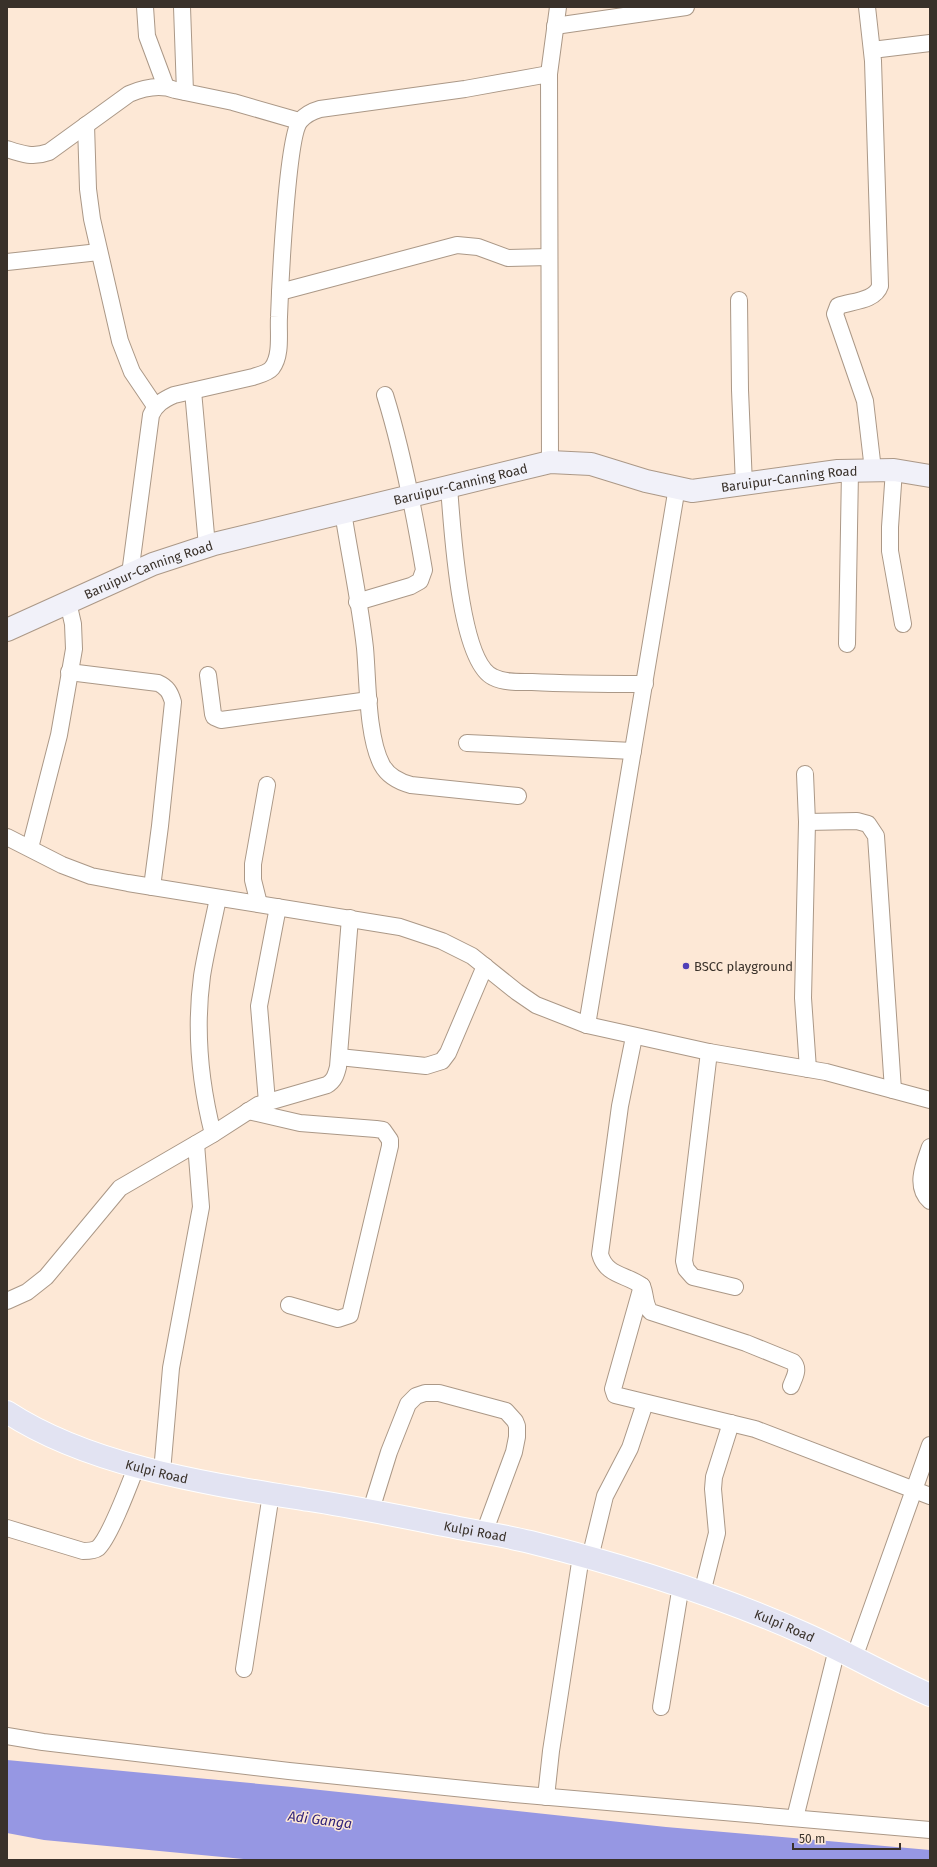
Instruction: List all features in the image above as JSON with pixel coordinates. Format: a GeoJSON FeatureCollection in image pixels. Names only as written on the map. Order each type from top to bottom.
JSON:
{"type":"FeatureCollection","features":[{"type":"Feature","properties":{"kind":"main road","name":"Baruipur-Canning Road"},"geometry":{"type":"LineString","coordinates":[[7,630],[153,564],[207,546],[550,462],[591,464],[646,481],[692,491],[850,471],[894,470],[930,476]]}},
{"type":"Feature","properties":{"kind":"main road","name":"Kulpi Road"},"geometry":{"type":"LineString","coordinates":[[7,1412],[25,1423],[81,1450],[162,1472],[223,1485],[371,1510],[528,1541],[626,1567],[681,1585],[804,1633],[930,1695]]}},
{"type":"Feature","properties":{"kind":"street"},"geometry":{"type":"LineString","coordinates":[[145,7],[147,36],[166,87]]}},
{"type":"Feature","properties":{"kind":"street"},"geometry":{"type":"LineString","coordinates":[[182,7],[185,92]]}},
{"type":"Feature","properties":{"kind":"street"},"geometry":{"type":"LineString","coordinates":[[550,462],[549,74],[558,7]]}},
{"type":"Feature","properties":{"kind":"street"},"geometry":{"type":"LineString","coordinates":[[555,26],[653,10],[686,7]]}},
{"type":"Feature","properties":{"kind":"street"},"geometry":{"type":"LineString","coordinates":[[867,7],[872,50],[880,286],[871,297],[838,306],[835,314],[865,401],[873,470]]}},
{"type":"Feature","properties":{"kind":"street"},"geometry":{"type":"LineString","coordinates":[[872,50],[930,43]]}},
{"type":"Feature","properties":{"kind":"street"},"geometry":{"type":"LineString","coordinates":[[130,574],[151,415],[155,406],[174,395],[253,377],[272,369],[277,358],[280,292],[290,163],[294,133],[299,122],[309,113],[320,108],[465,89],[549,74]]}},
{"type":"Feature","properties":{"kind":"street"},"geometry":{"type":"LineString","coordinates":[[7,149],[30,156],[49,152],[129,94],[138,90],[166,87],[233,102],[299,122]]}},
{"type":"Feature","properties":{"kind":"street"},"geometry":{"type":"LineString","coordinates":[[86,125],[90,202],[99,252],[123,353],[132,372],[155,406]]}},
{"type":"Feature","properties":{"kind":"street"},"geometry":{"type":"LineString","coordinates":[[280,292],[450,246],[478,247],[508,258],[549,257]]}},
{"type":"Feature","properties":{"kind":"street"},"geometry":{"type":"LineString","coordinates":[[7,262],[99,252]]}},
{"type":"Feature","properties":{"kind":"street"},"geometry":{"type":"LineString","coordinates":[[739,300],[740,390],[744,485]]}},
{"type":"Feature","properties":{"kind":"street"},"geometry":{"type":"LineString","coordinates":[[193,391],[207,546]]}},
{"type":"Feature","properties":{"kind":"street"},"geometry":{"type":"LineString","coordinates":[[357,602],[410,586],[420,581],[424,570],[399,439],[385,395]]}},
{"type":"Feature","properties":{"kind":"street"},"geometry":{"type":"LineString","coordinates":[[894,470],[890,551],[902,624]]}},
{"type":"Feature","properties":{"kind":"street"},"geometry":{"type":"LineString","coordinates":[[847,644],[850,471]]}},
{"type":"Feature","properties":{"kind":"street"},"geometry":{"type":"LineString","coordinates":[[449,487],[458,578],[470,640],[476,657],[484,670],[492,677],[500,680],[519,682],[563,684],[645,684]]}},
{"type":"Feature","properties":{"kind":"street"},"geometry":{"type":"LineString","coordinates":[[587,1025],[678,487]]}},
{"type":"Feature","properties":{"kind":"street"},"geometry":{"type":"LineString","coordinates":[[343,512],[365,647],[373,737],[382,765],[387,773],[404,783],[411,785],[518,796]]}},
{"type":"Feature","properties":{"kind":"street"},"geometry":{"type":"LineString","coordinates":[[30,848],[59,735],[70,672],[74,638],[73,624],[68,602]]}},
{"type":"Feature","properties":{"kind":"street"},"geometry":{"type":"LineString","coordinates":[[70,672],[158,683],[166,686],[170,693],[173,702],[152,887]]}},
{"type":"Feature","properties":{"kind":"street"},"geometry":{"type":"LineString","coordinates":[[208,675],[213,714],[214,717],[221,720],[369,700]]}},
{"type":"Feature","properties":{"kind":"street"},"geometry":{"type":"LineString","coordinates":[[467,744],[634,751]]}},
{"type":"Feature","properties":{"kind":"street"},"geometry":{"type":"LineString","coordinates":[[805,774],[807,822],[803,998],[808,1069]]}},
{"type":"Feature","properties":{"kind":"street"},"geometry":{"type":"LineString","coordinates":[[259,904],[254,880],[253,864],[267,785]]}},
{"type":"Feature","properties":{"kind":"street"},"geometry":{"type":"LineString","coordinates":[[807,822],[856,821],[868,824],[876,836],[893,1090]]}},
{"type":"Feature","properties":{"kind":"street"},"geometry":{"type":"LineString","coordinates":[[7,837],[62,865],[91,876],[278,908],[350,918],[416,931],[472,956],[517,992],[536,1005],[587,1025],[709,1052],[808,1069],[930,1100]]}},
{"type":"Feature","properties":{"kind":"street"},"geometry":{"type":"LineString","coordinates":[[213,1134],[207,1112],[199,1047],[202,977],[218,898]]}},
{"type":"Feature","properties":{"kind":"street"},"geometry":{"type":"LineString","coordinates":[[267,1102],[259,1006],[278,908]]}},
{"type":"Feature","properties":{"kind":"street"},"geometry":{"type":"LineString","coordinates":[[7,1300],[27,1292],[46,1276],[120,1188],[213,1134],[248,1111],[267,1102],[327,1085],[331,1082],[337,1074],[339,1057],[350,918]]}},
{"type":"Feature","properties":{"kind":"street"},"geometry":{"type":"LineString","coordinates":[[339,1057],[426,1066],[442,1061],[448,1053],[485,966]]}},
{"type":"Feature","properties":{"kind":"street"},"geometry":{"type":"LineString","coordinates":[[634,1036],[620,1106],[600,1254],[603,1264],[612,1271],[642,1286],[648,1310],[651,1312],[746,1343],[793,1362],[795,1364],[796,1371],[791,1386]]}},
{"type":"Feature","properties":{"kind":"street"},"geometry":{"type":"LineString","coordinates":[[709,1052],[684,1261],[686,1269],[694,1277],[735,1287]]}},
{"type":"Feature","properties":{"kind":"street"},"geometry":{"type":"LineString","coordinates":[[248,1111],[300,1123],[383,1130],[390,1140],[390,1146],[350,1315],[338,1320],[289,1305]]}},
{"type":"Feature","properties":{"kind":"street"},"geometry":{"type":"LineString","coordinates":[[162,1472],[171,1368],[201,1207],[196,1144]]}},
{"type":"Feature","properties":{"kind":"street"},"geometry":{"type":"LineString","coordinates":[[930,1147],[920,1186],[924,1196],[930,1201]]}},
{"type":"Feature","properties":{"kind":"street"},"geometry":{"type":"LineString","coordinates":[[642,1286],[613,1391],[617,1396],[755,1429],[930,1496]]}},
{"type":"Feature","properties":{"kind":"street"},"geometry":{"type":"LineString","coordinates":[[371,1510],[389,1452],[408,1404],[416,1396],[425,1394],[447,1395],[506,1411],[515,1420],[517,1426],[517,1437],[514,1452],[484,1533]]}},
{"type":"Feature","properties":{"kind":"street"},"geometry":{"type":"LineString","coordinates":[[546,1797],[551,1751],[585,1557],[605,1496],[630,1448],[646,1403]]}},
{"type":"Feature","properties":{"kind":"street"},"geometry":{"type":"LineString","coordinates":[[702,1593],[717,1533],[713,1489],[714,1477],[731,1423]]}},
{"type":"Feature","properties":{"kind":"street"},"geometry":{"type":"LineString","coordinates":[[795,1818],[846,1654],[914,1490],[930,1445]]}},
{"type":"Feature","properties":{"kind":"street"},"geometry":{"type":"LineString","coordinates":[[7,1528],[83,1550],[91,1551],[98,1548],[106,1537],[137,1465]]}},
{"type":"Feature","properties":{"kind":"street"},"geometry":{"type":"LineString","coordinates":[[244,1669],[271,1494]]}},
{"type":"Feature","properties":{"kind":"street"},"geometry":{"type":"LineString","coordinates":[[661,1707],[681,1585]]}},
{"type":"Feature","properties":{"kind":"street"},"geometry":{"type":"LineString","coordinates":[[7,1736],[43,1742],[289,1771],[546,1797],[930,1830]]}},
{"type":"Feature","properties":{"kind":"water","name":"Adi Ganga"},"geometry":{"type":"Polygon","coordinates":[[[7,1760],[292,1787],[666,1827],[930,1850],[930,1860],[254,1860],[44,1840],[7,1833],[7,1760]]]}},
{"type":"Feature","properties":{"kind":"place","name":"BSCC playground"},"geometry":{"type":"Point","coordinates":[686,966]}}]}
